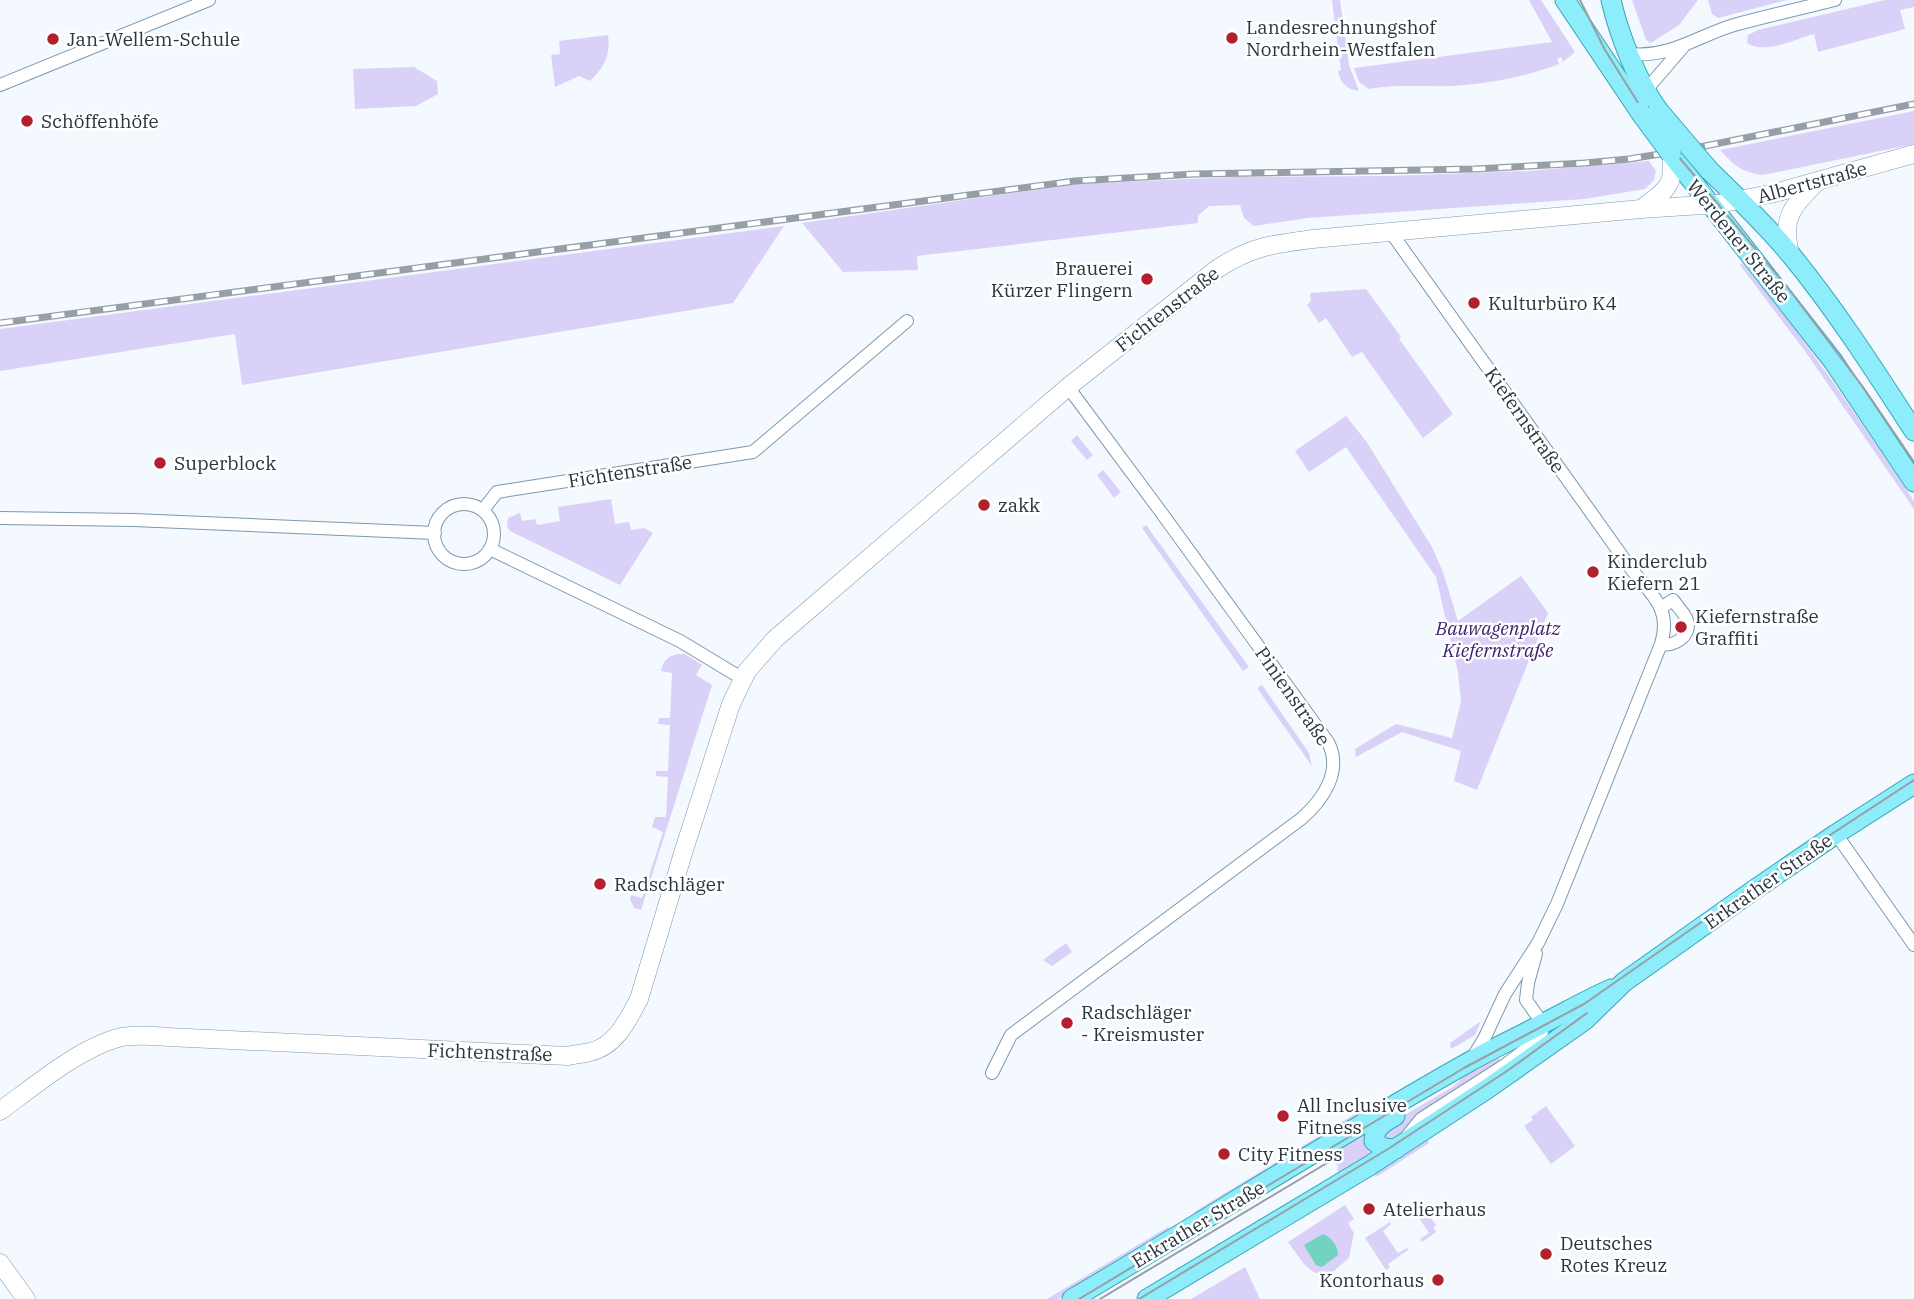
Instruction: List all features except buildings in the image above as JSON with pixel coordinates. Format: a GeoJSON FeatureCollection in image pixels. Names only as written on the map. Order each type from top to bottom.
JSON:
{"type":"FeatureCollection","features":[{"type":"Feature","properties":{"kind":"main road","name":"Werdener Straße"},"geometry":{"type":"LineString","coordinates":[[1565,0],[1649,111],[1741,201],[1790,254],[1860,349],[1914,431]]}},
{"type":"Feature","properties":{"kind":"main road","name":"Werdener Straße"},"geometry":{"type":"LineString","coordinates":[[1610,4],[1646,90],[1649,111],[1671,154],[1833,361],[1914,481]]}},
{"type":"Feature","properties":{"kind":"main road","name":"Erkrather Straße"},"geometry":{"type":"LineString","coordinates":[[1147,1299],[1397,1148],[1487,1089],[1585,1020],[1624,982],[1836,834],[1914,784]]}},
{"type":"Feature","properties":{"kind":"main road","name":"Erkrather Straße"},"geometry":{"type":"LineString","coordinates":[[1072,1299],[1471,1060],[1543,1024],[1574,1005],[1624,982]]}},
{"type":"Feature","properties":{"kind":"main road"},"geometry":{"type":"LineString","coordinates":[[1397,1148],[1383,1147],[1374,1141],[1376,1129],[1449,1084],[1471,1060]]}},
{"type":"Feature","properties":{"kind":"street"},"geometry":{"type":"LineString","coordinates":[[0,85],[209,0]]}},
{"type":"Feature","properties":{"kind":"street"},"geometry":{"type":"LineString","coordinates":[[1630,54],[1646,56],[1684,46],[1734,25],[1835,0]]}},
{"type":"Feature","properties":{"kind":"street"},"geometry":{"type":"LineString","coordinates":[[1646,90],[1684,46]]}},
{"type":"Feature","properties":{"kind":"street"},"geometry":{"type":"LineString","coordinates":[[1641,209],[1665,189],[1672,178],[1671,154]]}},
{"type":"Feature","properties":{"kind":"street","name":"Albertstraße"},"geometry":{"type":"LineString","coordinates":[[1710,205],[1741,201],[1914,154]]}},
{"type":"Feature","properties":{"kind":"street"},"geometry":{"type":"LineString","coordinates":[[1790,254],[1786,238],[1790,215],[1794,206],[1818,181]]}},
{"type":"Feature","properties":{"kind":"street","name":"Fichtenstraße"},"geometry":{"type":"LineString","coordinates":[[0,1111],[61,1067],[118,1038],[145,1036],[568,1056],[600,1048],[617,1035],[639,999],[687,839],[731,704],[743,679],[775,639],[1068,387],[1217,269],[1242,254],[1274,244],[1390,231],[1710,205]]}},
{"type":"Feature","properties":{"kind":"street","name":"Kiefernstraße"},"geometry":{"type":"LineString","coordinates":[[1390,231],[1661,608]]}},
{"type":"Feature","properties":{"kind":"street","name":"Fichtenstraße"},"geometry":{"type":"LineString","coordinates":[[483,510],[498,492],[753,452],[907,321]]}},
{"type":"Feature","properties":{"kind":"street","name":"Pinienstraße"},"geometry":{"type":"LineString","coordinates":[[992,1073],[1011,1035],[1301,818],[1321,799],[1332,779],[1332,754],[1328,742],[1068,387]]}},
{"type":"Feature","properties":{"kind":"street"},"geometry":{"type":"LineString","coordinates":[[468,504],[483,510],[489,517],[494,533],[490,550],[477,561],[469,563],[460,563],[445,556],[436,542],[435,533],[440,517],[452,507],[468,504]]}},
{"type":"Feature","properties":{"kind":"street"},"geometry":{"type":"LineString","coordinates":[[0,518],[134,520],[435,533]]}},
{"type":"Feature","properties":{"kind":"street"},"geometry":{"type":"LineString","coordinates":[[490,550],[680,641],[743,679]]}},
{"type":"Feature","properties":{"kind":"street"},"geometry":{"type":"LineString","coordinates":[[1471,1060],[1515,977],[1538,943],[1557,904],[1661,644],[1665,626],[1661,608],[1673,600],[1688,625],[1681,641],[1666,646],[1661,644]]}},
{"type":"Feature","properties":{"kind":"street"},"geometry":{"type":"LineString","coordinates":[[1836,834],[1914,945]]}},
{"type":"Feature","properties":{"kind":"street"},"geometry":{"type":"LineString","coordinates":[[1538,943],[1526,1000],[1543,1024]]}},
{"type":"Feature","properties":{"kind":"street"},"geometry":{"type":"LineString","coordinates":[[1494,1018],[1506,1005],[1526,1000]]}},
{"type":"Feature","properties":{"kind":"street","name":"Erkrather Straße"},"geometry":{"type":"LineString","coordinates":[[1397,1148],[1421,1119],[1534,1043],[1542,1032],[1543,1024]]}},
{"type":"Feature","properties":{"kind":"street"},"geometry":{"type":"LineString","coordinates":[[0,1263],[26,1299]]}},
{"type":"Feature","properties":{"kind":"green space"},"geometry":{"type":"Polygon","coordinates":[[[1332,0],[1340,0],[1349,65],[1359,91],[1348,87],[1339,75],[1338,71],[1341,70],[1332,0]]]}},
{"type":"Feature","properties":{"kind":"green space"},"geometry":{"type":"Polygon","coordinates":[[[1529,0],[1541,0],[1575,52],[1563,62],[1561,57],[1557,59],[1559,64],[1533,73],[1466,85],[1369,89],[1359,82],[1354,68],[1552,42],[1529,0]]]}},
{"type":"Feature","properties":{"kind":"green space"},"geometry":{"type":"Polygon","coordinates":[[[1632,0],[1698,0],[1679,25],[1651,43],[1646,40],[1632,0]]]}},
{"type":"Feature","properties":{"kind":"green space"},"geometry":{"type":"Polygon","coordinates":[[[1708,0],[1787,0],[1718,18],[1712,14],[1708,0]]]}},
{"type":"Feature","properties":{"kind":"green space"},"geometry":{"type":"Polygon","coordinates":[[[1885,0],[1914,0],[1914,7],[1900,10],[1905,29],[1818,52],[1814,34],[1771,47],[1747,43],[1748,35],[1758,30],[1885,0]]]}},
{"type":"Feature","properties":{"kind":"green space"},"geometry":{"type":"Polygon","coordinates":[[[608,35],[605,61],[590,81],[579,76],[555,87],[551,55],[560,54],[559,41],[608,35]]]}},
{"type":"Feature","properties":{"kind":"green space"},"geometry":{"type":"Polygon","coordinates":[[[414,67],[437,81],[438,94],[416,106],[355,109],[353,69],[414,67]]]}},
{"type":"Feature","properties":{"kind":"green space"},"geometry":{"type":"Polygon","coordinates":[[[1914,111],[1914,144],[1763,175],[1739,167],[1720,150],[1914,111]]]}},
{"type":"Feature","properties":{"kind":"green space"},"geometry":{"type":"Polygon","coordinates":[[[1649,161],[1656,171],[1654,180],[1645,189],[1584,199],[1308,218],[1254,226],[1244,218],[1240,205],[1209,206],[1198,216],[1198,223],[917,256],[918,270],[843,272],[802,223],[1076,184],[1234,177],[1388,176],[1528,171],[1649,161]]]}},
{"type":"Feature","properties":{"kind":"green space"},"geometry":{"type":"Polygon","coordinates":[[[784,226],[733,303],[242,385],[235,334],[0,371],[0,329],[784,226]]]}},
{"type":"Feature","properties":{"kind":"green space"},"geometry":{"type":"Polygon","coordinates":[[[1742,263],[1788,320],[1831,380],[1914,501],[1914,509],[1807,354],[1740,265],[1742,263]]]}},
{"type":"Feature","properties":{"kind":"green space"},"geometry":{"type":"Polygon","coordinates":[[[1366,289],[1453,414],[1423,438],[1362,352],[1352,357],[1326,318],[1319,323],[1307,305],[1311,301],[1310,293],[1366,289]]]}},
{"type":"Feature","properties":{"kind":"green space","name":"Bauwagenplatz Kiefernstraße"},"geometry":{"type":"Polygon","coordinates":[[[1346,416],[1366,441],[1432,547],[1458,621],[1521,576],[1548,613],[1477,790],[1454,781],[1461,751],[1402,732],[1356,757],[1355,749],[1396,724],[1452,738],[1461,702],[1458,672],[1436,577],[1346,447],[1309,472],[1295,451],[1346,416]]]}},
{"type":"Feature","properties":{"kind":"green space"},"geometry":{"type":"Polygon","coordinates":[[[1077,435],[1093,455],[1087,460],[1071,441],[1077,435]]]}},
{"type":"Feature","properties":{"kind":"green space"},"geometry":{"type":"Polygon","coordinates":[[[1103,470],[1121,492],[1114,498],[1097,475],[1103,470]]]}},
{"type":"Feature","properties":{"kind":"green space"},"geometry":{"type":"Polygon","coordinates":[[[611,499],[615,524],[629,522],[631,530],[644,528],[653,533],[620,585],[510,531],[507,527],[508,518],[520,513],[522,521],[535,519],[537,525],[560,521],[558,507],[611,499]]]}},
{"type":"Feature","properties":{"kind":"green space"},"geometry":{"type":"Polygon","coordinates":[[[1146,525],[1249,667],[1243,671],[1142,528],[1146,525]]]}},
{"type":"Feature","properties":{"kind":"green space"},"geometry":{"type":"Polygon","coordinates":[[[677,654],[685,654],[702,665],[696,675],[712,685],[641,910],[634,908],[631,895],[642,898],[663,832],[652,827],[655,817],[666,817],[668,777],[656,776],[656,771],[668,771],[670,725],[658,724],[659,718],[670,718],[672,673],[661,671],[666,660],[677,654]]]}},
{"type":"Feature","properties":{"kind":"green space"},"geometry":{"type":"Polygon","coordinates":[[[1262,685],[1309,753],[1312,766],[1257,688],[1262,685]]]}},
{"type":"Feature","properties":{"kind":"green space"},"geometry":{"type":"Polygon","coordinates":[[[1066,943],[1072,952],[1052,966],[1043,960],[1066,943]]]}},
{"type":"Feature","properties":{"kind":"green space"},"geometry":{"type":"Polygon","coordinates":[[[1481,1021],[1475,1035],[1451,1049],[1450,1043],[1481,1021]]]}},
{"type":"Feature","properties":{"kind":"green space"},"geometry":{"type":"Polygon","coordinates":[[[1498,1055],[1500,1062],[1394,1141],[1384,1140],[1384,1127],[1454,1086],[1466,1074],[1498,1055]]]}},
{"type":"Feature","properties":{"kind":"green space"},"geometry":{"type":"Polygon","coordinates":[[[1546,1106],[1575,1146],[1551,1164],[1524,1126],[1546,1106]]]}},
{"type":"Feature","properties":{"kind":"green space"},"geometry":{"type":"Polygon","coordinates":[[[1360,1111],[1363,1115],[1197,1216],[1194,1212],[1360,1111]]]}},
{"type":"Feature","properties":{"kind":"green space"},"geometry":{"type":"Polygon","coordinates":[[[1367,1130],[1366,1140],[1371,1155],[1340,1175],[1338,1166],[1328,1154],[1367,1130]]]}},
{"type":"Feature","properties":{"kind":"green space"},"geometry":{"type":"Polygon","coordinates":[[[1427,1138],[1429,1143],[1376,1177],[1373,1173],[1385,1164],[1401,1159],[1427,1138]]]}},
{"type":"Feature","properties":{"kind":"green space"},"geometry":{"type":"Polygon","coordinates":[[[1420,1202],[1436,1225],[1433,1228],[1436,1232],[1422,1242],[1420,1239],[1429,1233],[1414,1211],[1404,1216],[1403,1214],[1420,1202]]]}},
{"type":"Feature","properties":{"kind":"green space"},"geometry":{"type":"Polygon","coordinates":[[[1345,1205],[1354,1219],[1348,1223],[1354,1233],[1349,1258],[1329,1275],[1315,1273],[1288,1242],[1345,1205]]]}},
{"type":"Feature","properties":{"kind":"green space"},"geometry":{"type":"Polygon","coordinates":[[[1390,1222],[1383,1231],[1398,1253],[1407,1248],[1408,1250],[1388,1264],[1390,1267],[1386,1270],[1365,1238],[1390,1222]]]}},
{"type":"Feature","properties":{"kind":"green space"},"geometry":{"type":"Polygon","coordinates":[[[1168,1227],[1171,1232],[1058,1299],[1047,1299],[1168,1227]]]}},
{"type":"Feature","properties":{"kind":"green space"},"geometry":{"type":"Polygon","coordinates":[[[1245,1267],[1260,1299],[1191,1299],[1245,1267]]]}},
{"type":"Feature","properties":{"kind":"shaded area"},"geometry":{"type":"Polygon","coordinates":[[[1323,1234],[1334,1243],[1338,1255],[1322,1267],[1316,1265],[1304,1245],[1323,1234]]]}},
{"type":"Feature","properties":{"kind":"tram line"},"geometry":{"type":"LineString","coordinates":[[1580,0],[1605,50],[1642,109],[1788,288],[1863,387],[1914,462]]}},
{"type":"Feature","properties":{"kind":"tram line"},"geometry":{"type":"LineString","coordinates":[[1079,1299],[1464,1068],[1584,1004],[1766,877],[1914,780]]}},
{"type":"Feature","properties":{"kind":"tram line"},"geometry":{"type":"LineString","coordinates":[[1139,1299],[1388,1149],[1507,1071],[1587,1013]]}},
{"type":"Feature","properties":{"kind":"tram line"},"geometry":{"type":"LineString","coordinates":[[1100,1299],[1332,1160]]}},
{"type":"Feature","properties":{"kind":"railway"},"geometry":{"type":"LineString","coordinates":[[0,323],[1075,181],[1195,174],[1475,169],[1629,159],[1914,104]]}},
{"type":"Feature","properties":{"kind":"place","name":"Landesrechnungshof Nordrhein-Westfalen"},"geometry":{"type":"Point","coordinates":[1232,38]}},
{"type":"Feature","properties":{"kind":"place","name":"Jan-Wellem-Schule"},"geometry":{"type":"Point","coordinates":[53,39]}},
{"type":"Feature","properties":{"kind":"place","name":"Schöffenhöfe"},"geometry":{"type":"Point","coordinates":[27,121]}},
{"type":"Feature","properties":{"kind":"place","name":"Brauerei Kürzer Flingern"},"geometry":{"type":"Point","coordinates":[1147,279]}},
{"type":"Feature","properties":{"kind":"place","name":"Kulturbüro K4"},"geometry":{"type":"Point","coordinates":[1474,303]}},
{"type":"Feature","properties":{"kind":"place","name":"Superblock"},"geometry":{"type":"Point","coordinates":[160,463]}},
{"type":"Feature","properties":{"kind":"place","name":"zakk"},"geometry":{"type":"Point","coordinates":[984,505]}},
{"type":"Feature","properties":{"kind":"place","name":"Kinderclub Kiefern 21"},"geometry":{"type":"Point","coordinates":[1593,572]}},
{"type":"Feature","properties":{"kind":"place","name":"Kiefernstraße Graffiti"},"geometry":{"type":"Point","coordinates":[1681,627]}},
{"type":"Feature","properties":{"kind":"place","name":"Radschläger"},"geometry":{"type":"Point","coordinates":[600,884]}},
{"type":"Feature","properties":{"kind":"place","name":"Radschläger - Kreismuster"},"geometry":{"type":"Point","coordinates":[1067,1023]}},
{"type":"Feature","properties":{"kind":"place","name":"All Inclusive Fitness"},"geometry":{"type":"Point","coordinates":[1283,1116]}},
{"type":"Feature","properties":{"kind":"place","name":"City Fitness"},"geometry":{"type":"Point","coordinates":[1224,1154]}},
{"type":"Feature","properties":{"kind":"place","name":"Atelierhaus"},"geometry":{"type":"Point","coordinates":[1369,1209]}},
{"type":"Feature","properties":{"kind":"place","name":"Deutsches Rotes Kreuz"},"geometry":{"type":"Point","coordinates":[1546,1254]}},
{"type":"Feature","properties":{"kind":"place","name":"Kontorhaus"},"geometry":{"type":"Point","coordinates":[1438,1280]}}]}
